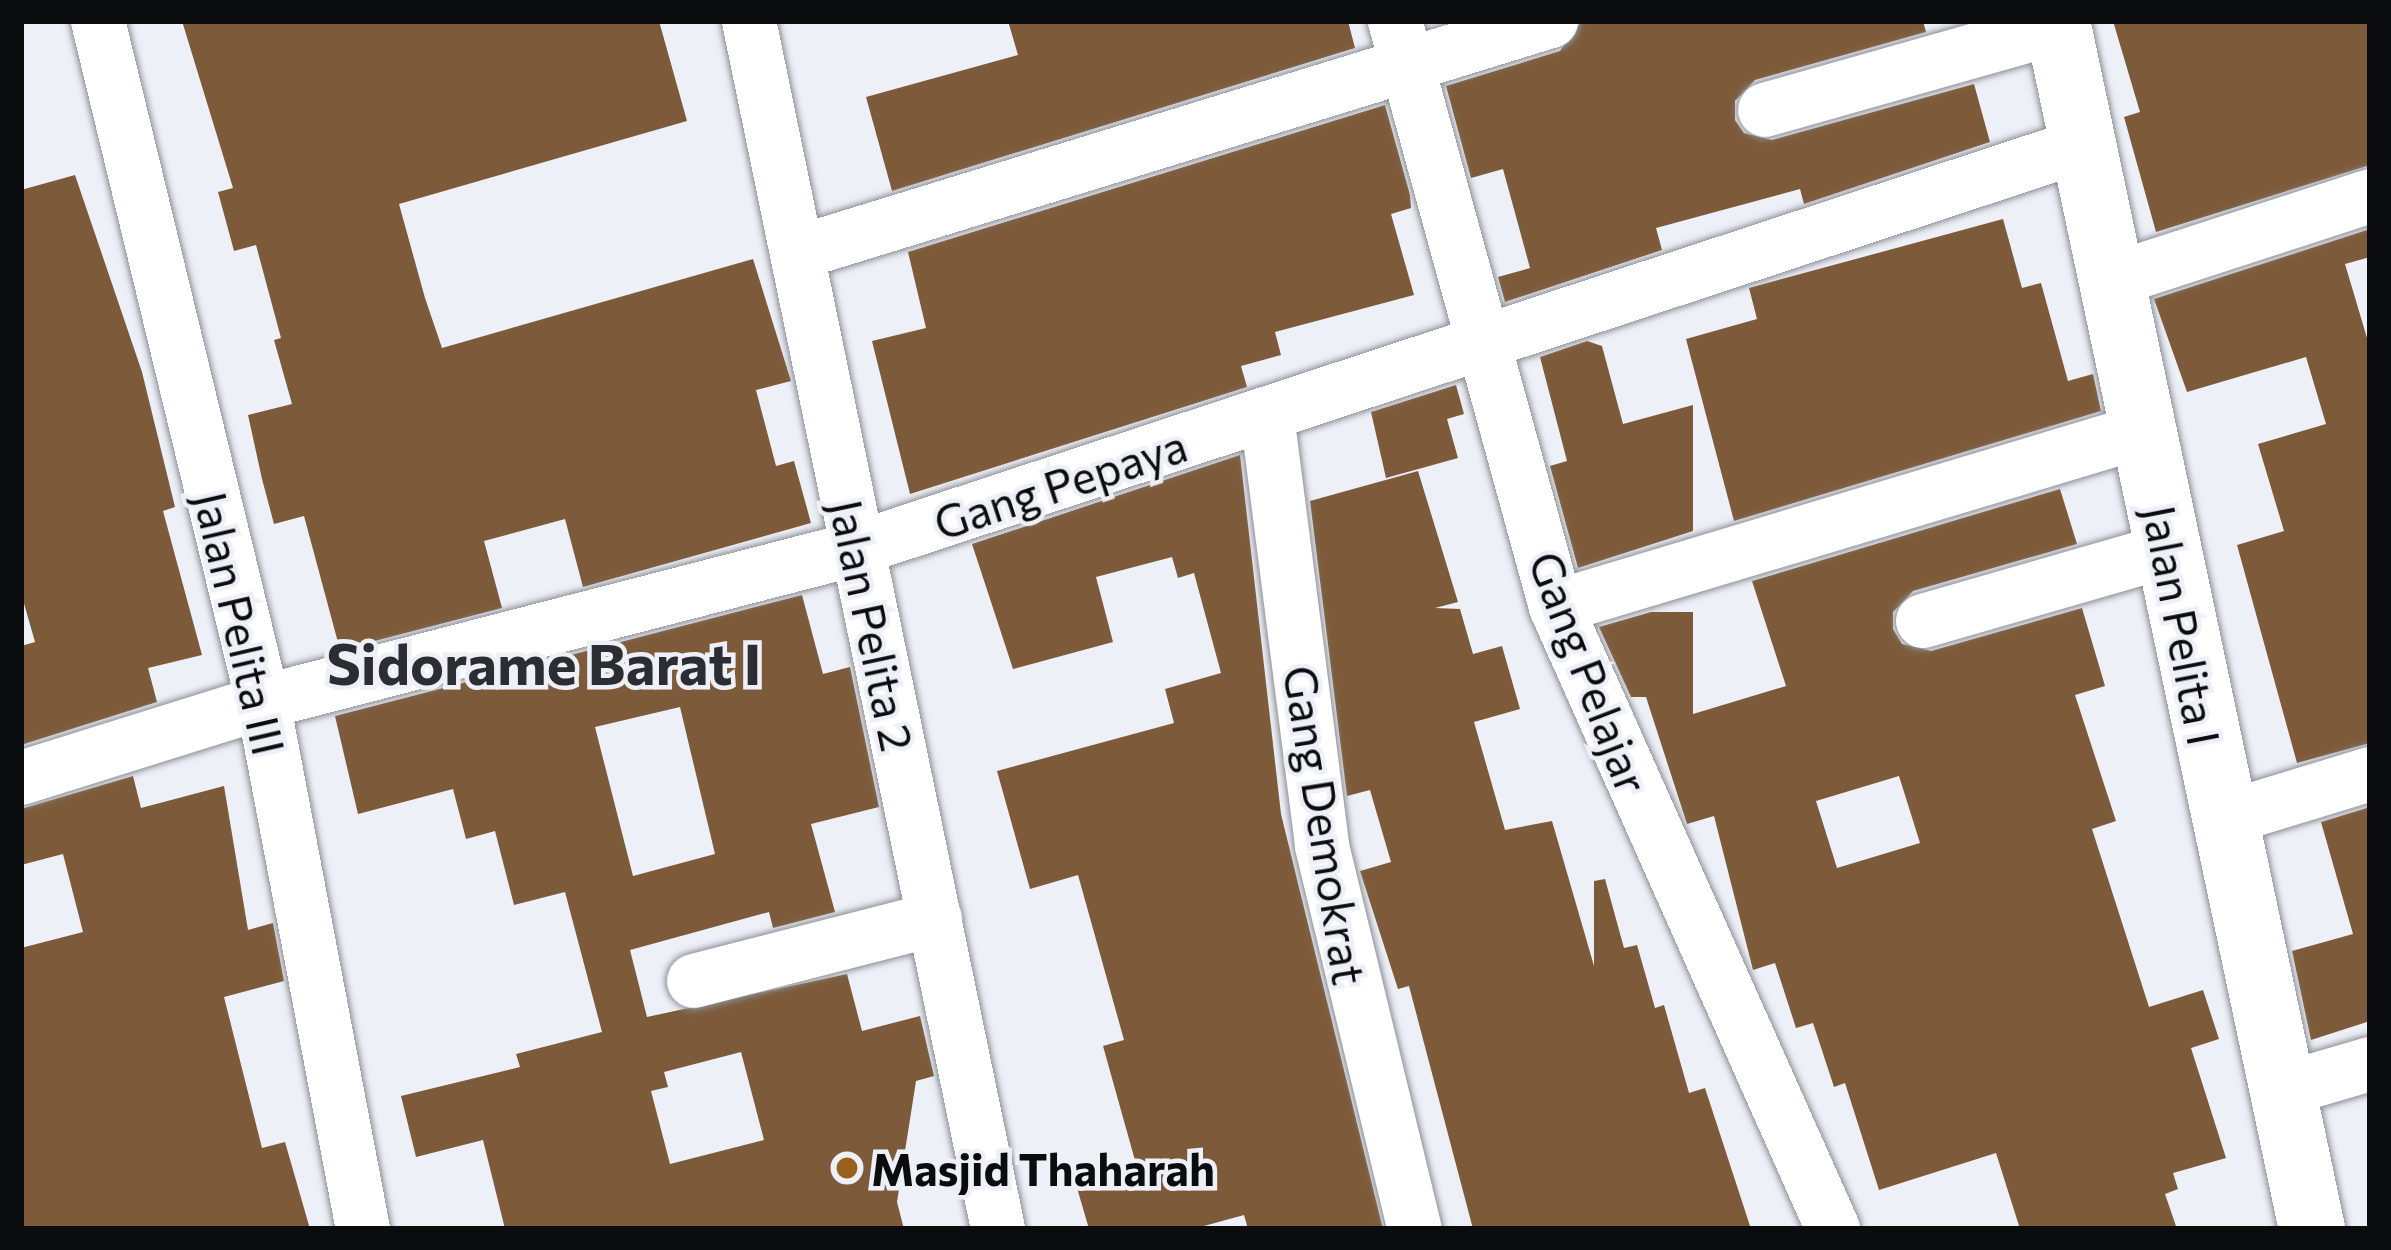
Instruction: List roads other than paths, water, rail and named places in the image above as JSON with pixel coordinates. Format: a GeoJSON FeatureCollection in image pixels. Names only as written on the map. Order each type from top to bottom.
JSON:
{"type":"FeatureCollection","features":[{"type":"Feature","properties":{"kind":"street","name":"Jalan Pelita III"},"geometry":{"type":"LineString","coordinates":[[98,21],[262,702],[363,1229]]}},
{"type":"Feature","properties":{"kind":"street","name":"Jalan Pelita 2"},"geometry":{"type":"LineString","coordinates":[[749,21],[998,1229]]}},
{"type":"Feature","properties":{"kind":"street"},"geometry":{"type":"LineString","coordinates":[[800,252],[1401,42],[1551,21]]}},
{"type":"Feature","properties":{"kind":"street"},"geometry":{"type":"LineString","coordinates":[[1765,110],[2058,24]]}},
{"type":"Feature","properties":{"kind":"street","name":"Jalan Pelita I"},"geometry":{"type":"LineString","coordinates":[[2058,24],[2312,1229]]}},
{"type":"Feature","properties":{"kind":"street","name":"Gang Pelajar"},"geometry":{"type":"LineString","coordinates":[[1401,42],[1556,607],[1833,1229]]}},
{"type":"Feature","properties":{"kind":"street","name":"Gang Pepaya"},"geometry":{"type":"LineString","coordinates":[[21,778],[262,702],[855,549],[1267,415],[1484,338],[2086,144]]}},
{"type":"Feature","properties":{"kind":"street"},"geometry":{"type":"LineString","coordinates":[[2115,279],[2370,196]]}},
{"type":"Feature","properties":{"kind":"street","name":"Gang Demokrat"},"geometry":{"type":"LineString","coordinates":[[1267,415],[1322,846],[1415,1229]]}},
{"type":"Feature","properties":{"kind":"street"},"geometry":{"type":"LineString","coordinates":[[1556,607],[2146,430]]}},
{"type":"Feature","properties":{"kind":"street"},"geometry":{"type":"LineString","coordinates":[[1923,621],[2166,551]]}},
{"type":"Feature","properties":{"kind":"street"},"geometry":{"type":"LineString","coordinates":[[2223,819],[2370,774]]}},
{"type":"Feature","properties":{"kind":"street"},"geometry":{"type":"LineString","coordinates":[[694,981],[935,919]]}},
{"type":"Feature","properties":{"kind":"street"},"geometry":{"type":"LineString","coordinates":[[2282,1090],[2370,1064]]}},
{"type":"Feature","properties":{"kind":"place","name":"Masjid Thaharah"},"geometry":{"type":"Point","coordinates":[847,1168]}},
{"type":"Feature","properties":{"kind":"district","name":"Sidorame Barat I"},"geometry":{"type":"Point","coordinates":[544,663]}}]}
